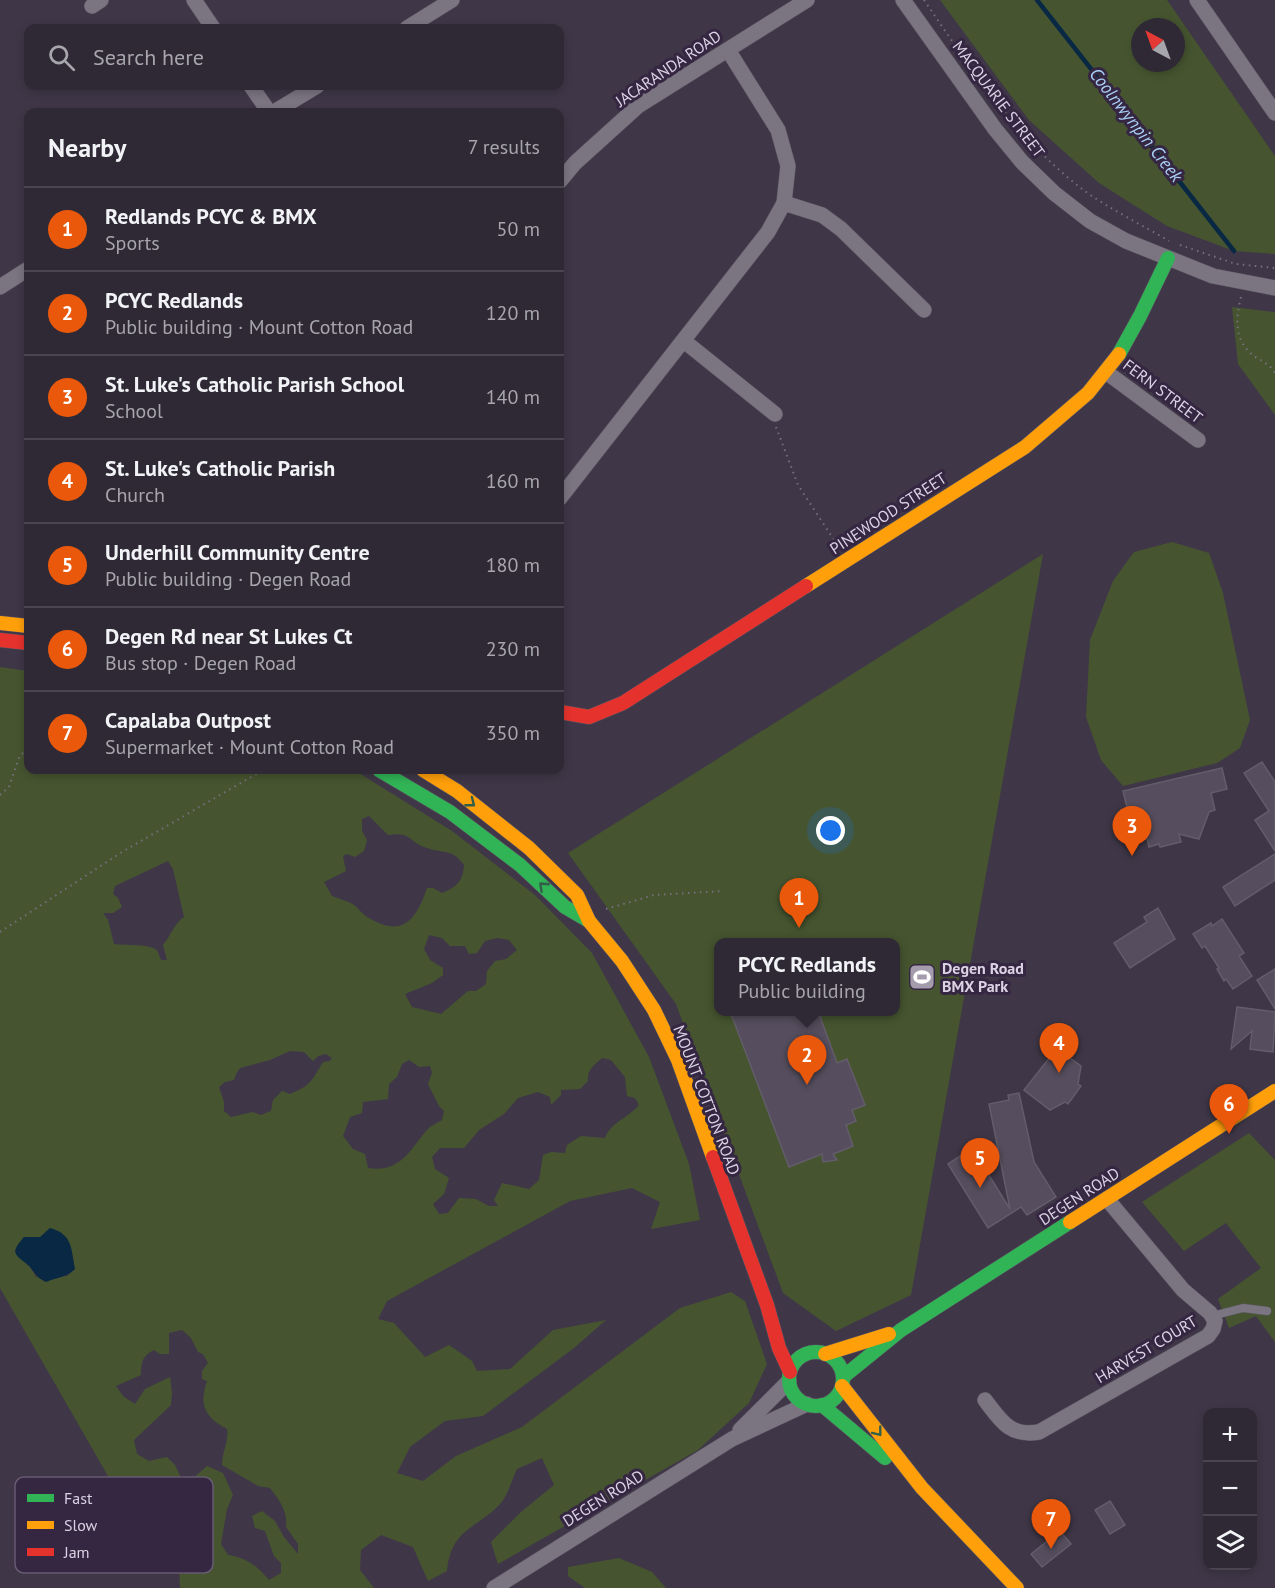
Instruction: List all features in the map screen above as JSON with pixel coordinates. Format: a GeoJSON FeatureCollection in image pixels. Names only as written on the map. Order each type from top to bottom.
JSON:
{"type":"FeatureCollection","features":[{"type":"Feature","properties":{"kind":"main road","name":"PINEWOOD STREET"},"geometry":{"type":"LineString","coordinates":[[564,713],[589,717],[623,703],[1025,447],[1069,411],[1106,372],[1139,319],[1168,258]]}},
{"type":"Feature","properties":{"kind":"main road"},"geometry":{"type":"LineString","coordinates":[[0,623],[24,626]]}},
{"type":"Feature","properties":{"kind":"main road"},"geometry":{"type":"LineString","coordinates":[[0,640],[24,643]]}},
{"type":"Feature","properties":{"kind":"main road","name":"MOUNT COTTON ROAD"},"geometry":{"type":"LineString","coordinates":[[387,774],[450,812],[520,865],[565,907],[589,921]]}},
{"type":"Feature","properties":{"kind":"main road","name":"MOUNT COTTON ROAD"},"geometry":{"type":"LineString","coordinates":[[429,774],[457,791],[529,848],[577,895],[589,921],[622,961],[654,1010],[678,1060],[790,1376]]}},
{"type":"Feature","properties":{"kind":"main road","name":"DEGEN ROAD"},"geometry":{"type":"LineString","coordinates":[[842,1381],[901,1330],[1275,1091]]}},
{"type":"Feature","properties":{"kind":"main road","name":"MOUNT COTTON ROAD"},"geometry":{"type":"LineString","coordinates":[[766,1305],[795,1340],[819,1353]]}},
{"type":"Feature","properties":{"kind":"main road","name":"DEGEN ROAD"},"geometry":{"type":"LineString","coordinates":[[819,1353],[901,1330]]}},
{"type":"Feature","properties":{"kind":"main road"},"geometry":{"type":"LineString","coordinates":[[842,1381],[835,1398],[822,1405],[807,1404],[795,1395],[790,1376],[798,1359],[819,1353],[837,1363],[842,1381],[922,1488],[1017,1588]]}},
{"type":"Feature","properties":{"kind":"main road"},"geometry":{"type":"LineString","coordinates":[[822,1405],[922,1488]]}},
{"type":"Feature","properties":{"kind":"street"},"geometry":{"type":"LineString","coordinates":[[194,0],[210,24]]}},
{"type":"Feature","properties":{"kind":"street"},"geometry":{"type":"LineString","coordinates":[[413,24],[452,0]]}},
{"type":"Feature","properties":{"kind":"street","name":"JACARANDA ROAD"},"geometry":{"type":"LineString","coordinates":[[564,176],[574,164],[638,106],[807,0]]}},
{"type":"Feature","properties":{"kind":"street","name":"MACQUARIE STREET"},"geometry":{"type":"LineString","coordinates":[[903,0],[995,129],[1030,170],[1054,193],[1090,221],[1126,241],[1213,276],[1275,288]]}},
{"type":"Feature","properties":{"kind":"street"},"geometry":{"type":"LineString","coordinates":[[1204,3],[1275,113]]}},
{"type":"Feature","properties":{"kind":"street"},"geometry":{"type":"LineString","coordinates":[[564,493],[768,232],[784,203],[788,166],[778,130],[728,50]]}},
{"type":"Feature","properties":{"kind":"street"},"geometry":{"type":"LineString","coordinates":[[254,90],[266,108]]}},
{"type":"Feature","properties":{"kind":"street"},"geometry":{"type":"LineString","coordinates":[[281,108],[310,90]]}},
{"type":"Feature","properties":{"kind":"street"},"geometry":{"type":"LineString","coordinates":[[784,203],[822,215],[841,229],[924,310]]}},
{"type":"Feature","properties":{"kind":"street"},"geometry":{"type":"LineString","coordinates":[[0,287],[24,272]]}},
{"type":"Feature","properties":{"kind":"street"},"geometry":{"type":"LineString","coordinates":[[684,341],[775,414]]}},
{"type":"Feature","properties":{"kind":"street","name":"FERN STREET"},"geometry":{"type":"LineString","coordinates":[[1106,372],[1198,440]]}},
{"type":"Feature","properties":{"kind":"street","name":"HARVEST COURT"},"geometry":{"type":"LineString","coordinates":[[986,1400],[1001,1421],[1012,1430],[1026,1434],[1039,1432],[1208,1336],[1213,1329],[1215,1321],[1212,1316],[1183,1290],[1107,1199]]}},
{"type":"Feature","properties":{"kind":"street","name":"DEGEN ROAD"},"geometry":{"type":"LineString","coordinates":[[732,1439],[790,1376]]}},
{"type":"Feature","properties":{"kind":"street","name":"DEGEN ROAD"},"geometry":{"type":"LineString","coordinates":[[494,1588],[732,1439],[807,1404]]}},
{"type":"Feature","properties":{"kind":"lane"},"geometry":{"type":"LineString","coordinates":[[1212,1316],[1243,1308],[1266,1311]]}},
{"type":"Feature","properties":{"kind":"path"},"geometry":{"type":"LineString","coordinates":[[924,0],[1027,139],[1083,190],[1172,243],[1236,264],[1275,268]]}},
{"type":"Feature","properties":{"kind":"path"},"geometry":{"type":"LineString","coordinates":[[1246,282],[1240,299],[1237,322],[1239,340],[1275,373]]}},
{"type":"Feature","properties":{"kind":"path"},"geometry":{"type":"LineString","coordinates":[[775,414],[775,425],[798,485],[840,549],[842,563]]}},
{"type":"Feature","properties":{"kind":"path"},"geometry":{"type":"LineString","coordinates":[[0,795],[9,787],[20,755],[24,752]]}},
{"type":"Feature","properties":{"kind":"path"},"geometry":{"type":"LineString","coordinates":[[0,932],[122,852],[256,774]]}},
{"type":"Feature","properties":{"kind":"path"},"geometry":{"type":"LineString","coordinates":[[589,921],[604,910],[654,895],[723,891]]}},
{"type":"Feature","properties":{"kind":"green space"},"geometry":{"type":"Polygon","coordinates":[[[940,0],[1167,0],[1179,18],[1131,18],[1131,72],[1185,72],[1185,26],[1275,156],[1275,254],[1234,251],[1167,226],[1099,183],[1029,120],[940,0]]]}},
{"type":"Feature","properties":{"kind":"green space"},"geometry":{"type":"Polygon","coordinates":[[[1232,307],[1275,312],[1275,415],[1238,364],[1232,307]]]}},
{"type":"Feature","properties":{"kind":"green space"},"geometry":{"type":"Polygon","coordinates":[[[1172,542],[1209,553],[1223,593],[1250,720],[1240,748],[1217,763],[1123,786],[1101,760],[1086,717],[1090,640],[1113,581],[1134,552],[1172,542]]]}},
{"type":"Feature","properties":{"kind":"green space"},"geometry":{"type":"Polygon","coordinates":[[[1043,554],[911,1295],[836,1331],[783,1293],[676,1004],[568,853],[1043,554]]]}},
{"type":"Feature","properties":{"kind":"green space"},"geometry":{"type":"Polygon","coordinates":[[[0,667],[24,670],[24,774],[360,774],[452,831],[535,895],[592,953],[649,1057],[689,1164],[700,1220],[651,1229],[660,1202],[632,1188],[570,1201],[387,1301],[378,1319],[394,1323],[425,1357],[449,1345],[472,1361],[477,1371],[510,1369],[553,1330],[606,1320],[574,1348],[483,1416],[445,1421],[410,1447],[397,1473],[423,1481],[456,1456],[522,1427],[680,1308],[731,1292],[745,1301],[767,1364],[749,1403],[698,1450],[498,1564],[491,1542],[521,1512],[554,1485],[542,1458],[517,1469],[501,1503],[460,1537],[449,1557],[447,1571],[428,1581],[413,1547],[381,1535],[361,1550],[360,1570],[374,1588],[180,1588],[179,1573],[213,1573],[213,1477],[194,1477],[207,1466],[223,1473],[233,1495],[227,1509],[221,1544],[228,1555],[251,1563],[269,1580],[281,1573],[281,1563],[274,1556],[265,1531],[255,1528],[252,1516],[262,1511],[275,1521],[298,1554],[298,1544],[286,1527],[286,1516],[282,1506],[270,1488],[258,1486],[222,1465],[227,1429],[213,1420],[205,1409],[204,1397],[207,1381],[202,1379],[202,1371],[208,1363],[203,1354],[198,1352],[191,1338],[182,1330],[169,1333],[169,1354],[160,1354],[154,1350],[150,1352],[143,1360],[141,1375],[116,1386],[123,1396],[135,1404],[145,1389],[170,1377],[171,1405],[134,1440],[137,1454],[149,1461],[167,1457],[175,1465],[181,1477],[109,1477],[0,1288],[0,667]],[[369,816],[362,819],[362,831],[367,840],[364,851],[355,857],[347,854],[343,856],[346,871],[324,882],[332,896],[354,905],[369,918],[381,924],[399,926],[413,917],[427,888],[433,888],[442,893],[455,886],[461,879],[464,865],[456,856],[421,846],[402,834],[388,835],[369,816]],[[168,861],[115,886],[113,894],[118,898],[122,907],[113,913],[103,913],[108,920],[114,944],[153,948],[157,950],[161,960],[167,960],[163,945],[175,926],[184,917],[173,869],[168,861]],[[429,935],[424,949],[430,960],[443,968],[443,975],[432,983],[405,994],[412,1007],[441,1014],[468,991],[476,991],[486,984],[487,971],[495,961],[506,959],[517,950],[509,940],[497,938],[485,941],[477,953],[469,954],[465,946],[450,946],[442,938],[429,935]],[[290,1051],[270,1060],[240,1068],[234,1080],[225,1082],[219,1087],[224,1102],[224,1111],[231,1117],[253,1112],[261,1115],[271,1111],[273,1100],[282,1091],[290,1094],[303,1088],[311,1081],[323,1062],[330,1061],[332,1058],[326,1054],[318,1056],[313,1061],[304,1052],[290,1051]],[[602,1058],[590,1071],[588,1081],[580,1089],[561,1090],[561,1095],[551,1105],[550,1097],[538,1092],[518,1098],[504,1114],[479,1130],[464,1148],[440,1148],[432,1157],[435,1169],[449,1178],[444,1194],[433,1204],[439,1214],[448,1213],[459,1198],[476,1199],[489,1206],[498,1206],[494,1200],[502,1183],[529,1189],[539,1180],[543,1155],[551,1152],[565,1153],[567,1145],[581,1136],[605,1138],[615,1124],[639,1105],[635,1098],[627,1096],[625,1077],[611,1060],[602,1058]],[[409,1060],[402,1064],[397,1077],[389,1084],[388,1099],[363,1102],[362,1113],[350,1117],[343,1136],[353,1149],[365,1154],[368,1168],[379,1169],[395,1164],[408,1153],[428,1129],[442,1120],[444,1111],[428,1084],[432,1073],[430,1066],[419,1067],[409,1060]],[[40,1237],[32,1238],[30,1267],[36,1277],[67,1276],[75,1269],[70,1244],[40,1237]]]}},
{"type":"Feature","properties":{"kind":"green space"},"geometry":{"type":"Polygon","coordinates":[[[1249,1133],[1275,1160],[1275,1342],[1256,1316],[1229,1328],[1218,1299],[1261,1268],[1226,1223],[1184,1251],[1142,1202],[1249,1133]]]}},
{"type":"Feature","properties":{"kind":"green space"},"geometry":{"type":"Polygon","coordinates":[[[619,1558],[652,1572],[666,1588],[585,1588],[568,1576],[568,1567],[619,1558]]]}},
{"type":"Feature","properties":{"kind":"water"},"geometry":{"type":"Polygon","coordinates":[[[50,1228],[67,1238],[75,1269],[65,1276],[46,1282],[17,1256],[15,1250],[24,1237],[40,1237],[50,1228]]]}},
{"type":"Feature","properties":{"kind":"building"},"geometry":{"type":"Polygon","coordinates":[[[1262,762],[1275,782],[1275,851],[1255,820],[1269,811],[1244,773],[1262,762]]]}},
{"type":"Feature","properties":{"kind":"building"},"geometry":{"type":"Polygon","coordinates":[[[1222,768],[1227,789],[1211,793],[1215,810],[1209,812],[1199,839],[1179,834],[1181,842],[1149,847],[1146,834],[1133,832],[1123,791],[1222,768]]]}},
{"type":"Feature","properties":{"kind":"building"},"geometry":{"type":"Polygon","coordinates":[[[1275,854],[1275,880],[1235,906],[1223,887],[1275,854]]]}},
{"type":"Feature","properties":{"kind":"building"},"geometry":{"type":"Polygon","coordinates":[[[1158,908],[1175,939],[1130,968],[1114,943],[1147,922],[1144,917],[1158,908]]]}},
{"type":"Feature","properties":{"kind":"building"},"geometry":{"type":"Polygon","coordinates":[[[1222,919],[1244,953],[1239,956],[1252,976],[1233,989],[1226,979],[1224,981],[1217,969],[1219,968],[1205,946],[1202,948],[1193,934],[1222,919]]]}},
{"type":"Feature","properties":{"kind":"building"},"geometry":{"type":"Polygon","coordinates":[[[1275,969],[1275,1009],[1257,980],[1275,969]]]}},
{"type":"Feature","properties":{"kind":"building"},"geometry":{"type":"Polygon","coordinates":[[[1237,1007],[1275,1012],[1273,1052],[1250,1049],[1252,1031],[1231,1049],[1237,1007]]]}},
{"type":"Feature","properties":{"kind":"building"},"geometry":{"type":"Polygon","coordinates":[[[732,1016],[820,1016],[837,1063],[847,1059],[865,1105],[852,1110],[856,1121],[846,1125],[853,1146],[833,1154],[837,1160],[823,1162],[822,1154],[789,1167],[732,1016]]]}},
{"type":"Feature","properties":{"kind":"building"},"geometry":{"type":"Polygon","coordinates":[[[1057,1048],[1081,1066],[1078,1084],[1081,1086],[1068,1104],[1065,1102],[1050,1110],[1024,1090],[1057,1048]]]}},
{"type":"Feature","properties":{"kind":"building"},"geometry":{"type":"Polygon","coordinates":[[[1019,1093],[1034,1162],[1056,1197],[1027,1215],[1021,1207],[988,1228],[948,1164],[972,1148],[1010,1209],[989,1104],[1009,1100],[1008,1095],[1019,1093]]]}},
{"type":"Feature","properties":{"kind":"building"},"geometry":{"type":"Polygon","coordinates":[[[1110,1501],[1125,1525],[1110,1534],[1095,1510],[1110,1501]]]}},
{"type":"Feature","properties":{"kind":"building"},"geometry":{"type":"Polygon","coordinates":[[[1060,1531],[1071,1544],[1042,1567],[1031,1554],[1060,1531]]]}},
{"type":"Feature","properties":{"kind":"waterway","name":"Coolnwynpin Creek"},"geometry":{"type":"LineString","coordinates":[[1037,0],[1234,251]]}},
{"type":"Feature","properties":{"kind":"traffic: fast"},"geometry":{"type":"LineString","coordinates":[[1119,354],[1168,258]]}},
{"type":"Feature","properties":{"kind":"traffic: fast"},"geometry":{"type":"LineString","coordinates":[[386,774],[450,812],[520,865],[565,907],[589,921]]}},
{"type":"Feature","properties":{"kind":"traffic: fast"},"geometry":{"type":"LineString","coordinates":[[843,1377],[901,1330],[1070,1222]]}},
{"type":"Feature","properties":{"kind":"traffic: fast"},"geometry":{"type":"LineString","coordinates":[[816,1352],[826,1354],[835,1360],[841,1369],[843,1379],[841,1389],[835,1398],[826,1404],[816,1406],[806,1404],[797,1398],[791,1389],[789,1379],[791,1369],[797,1360],[806,1354],[816,1352]]}},
{"type":"Feature","properties":{"kind":"traffic: fast"},"geometry":{"type":"LineString","coordinates":[[822,1405],[885,1458]]}},
{"type":"Feature","properties":{"kind":"traffic: slow"},"geometry":{"type":"LineString","coordinates":[[806,586],[1025,447],[1088,393],[1119,354]]}},
{"type":"Feature","properties":{"kind":"traffic: slow"},"geometry":{"type":"LineString","coordinates":[[0,623],[24,626]]}},
{"type":"Feature","properties":{"kind":"traffic: slow"},"geometry":{"type":"LineString","coordinates":[[429,774],[457,791],[529,848],[577,895],[589,921],[622,961],[654,1010],[678,1060],[713,1157]]}},
{"type":"Feature","properties":{"kind":"traffic: slow"},"geometry":{"type":"LineString","coordinates":[[1070,1222],[1275,1091]]}},
{"type":"Feature","properties":{"kind":"traffic: slow"},"geometry":{"type":"LineString","coordinates":[[825,1354],[889,1334]]}},
{"type":"Feature","properties":{"kind":"traffic: slow"},"geometry":{"type":"LineString","coordinates":[[842,1386],[922,1488],[1017,1588]]}},
{"type":"Feature","properties":{"kind":"traffic: jam"},"geometry":{"type":"LineString","coordinates":[[564,713],[589,717],[623,703],[806,586]]}},
{"type":"Feature","properties":{"kind":"traffic: jam"},"geometry":{"type":"LineString","coordinates":[[0,640],[24,643]]}},
{"type":"Feature","properties":{"kind":"traffic: jam"},"geometry":{"type":"LineString","coordinates":[[713,1157],[767,1305],[779,1348],[790,1372]]}},
{"type":"Feature","properties":{"kind":"place","name":"St. Luke's Catholic Parish School"},"geometry":{"type":"Point","coordinates":[1132,856]}},
{"type":"Feature","properties":{"kind":"place","name":"Redlands PCYC & BMX"},"geometry":{"type":"Point","coordinates":[799,928]}},
{"type":"Feature","properties":{"kind":"place","name":"Degen Road BMX Park"},"geometry":{"type":"Point","coordinates":[922,977]}},
{"type":"Feature","properties":{"kind":"place","name":"St. Luke's Catholic Parish"},"geometry":{"type":"Point","coordinates":[1059,1073]}},
{"type":"Feature","properties":{"kind":"place","name":"PCYC Redlands"},"geometry":{"type":"Point","coordinates":[807,1085]}},
{"type":"Feature","properties":{"kind":"place","name":"Degen Rd near St Lukes Ct"},"geometry":{"type":"Point","coordinates":[1229,1134]}},
{"type":"Feature","properties":{"kind":"place","name":"Underhill Community Centre"},"geometry":{"type":"Point","coordinates":[980,1188]}},
{"type":"Feature","properties":{"kind":"place","name":"Capalaba Outpost"},"geometry":{"type":"Point","coordinates":[1051,1549]}}]}
